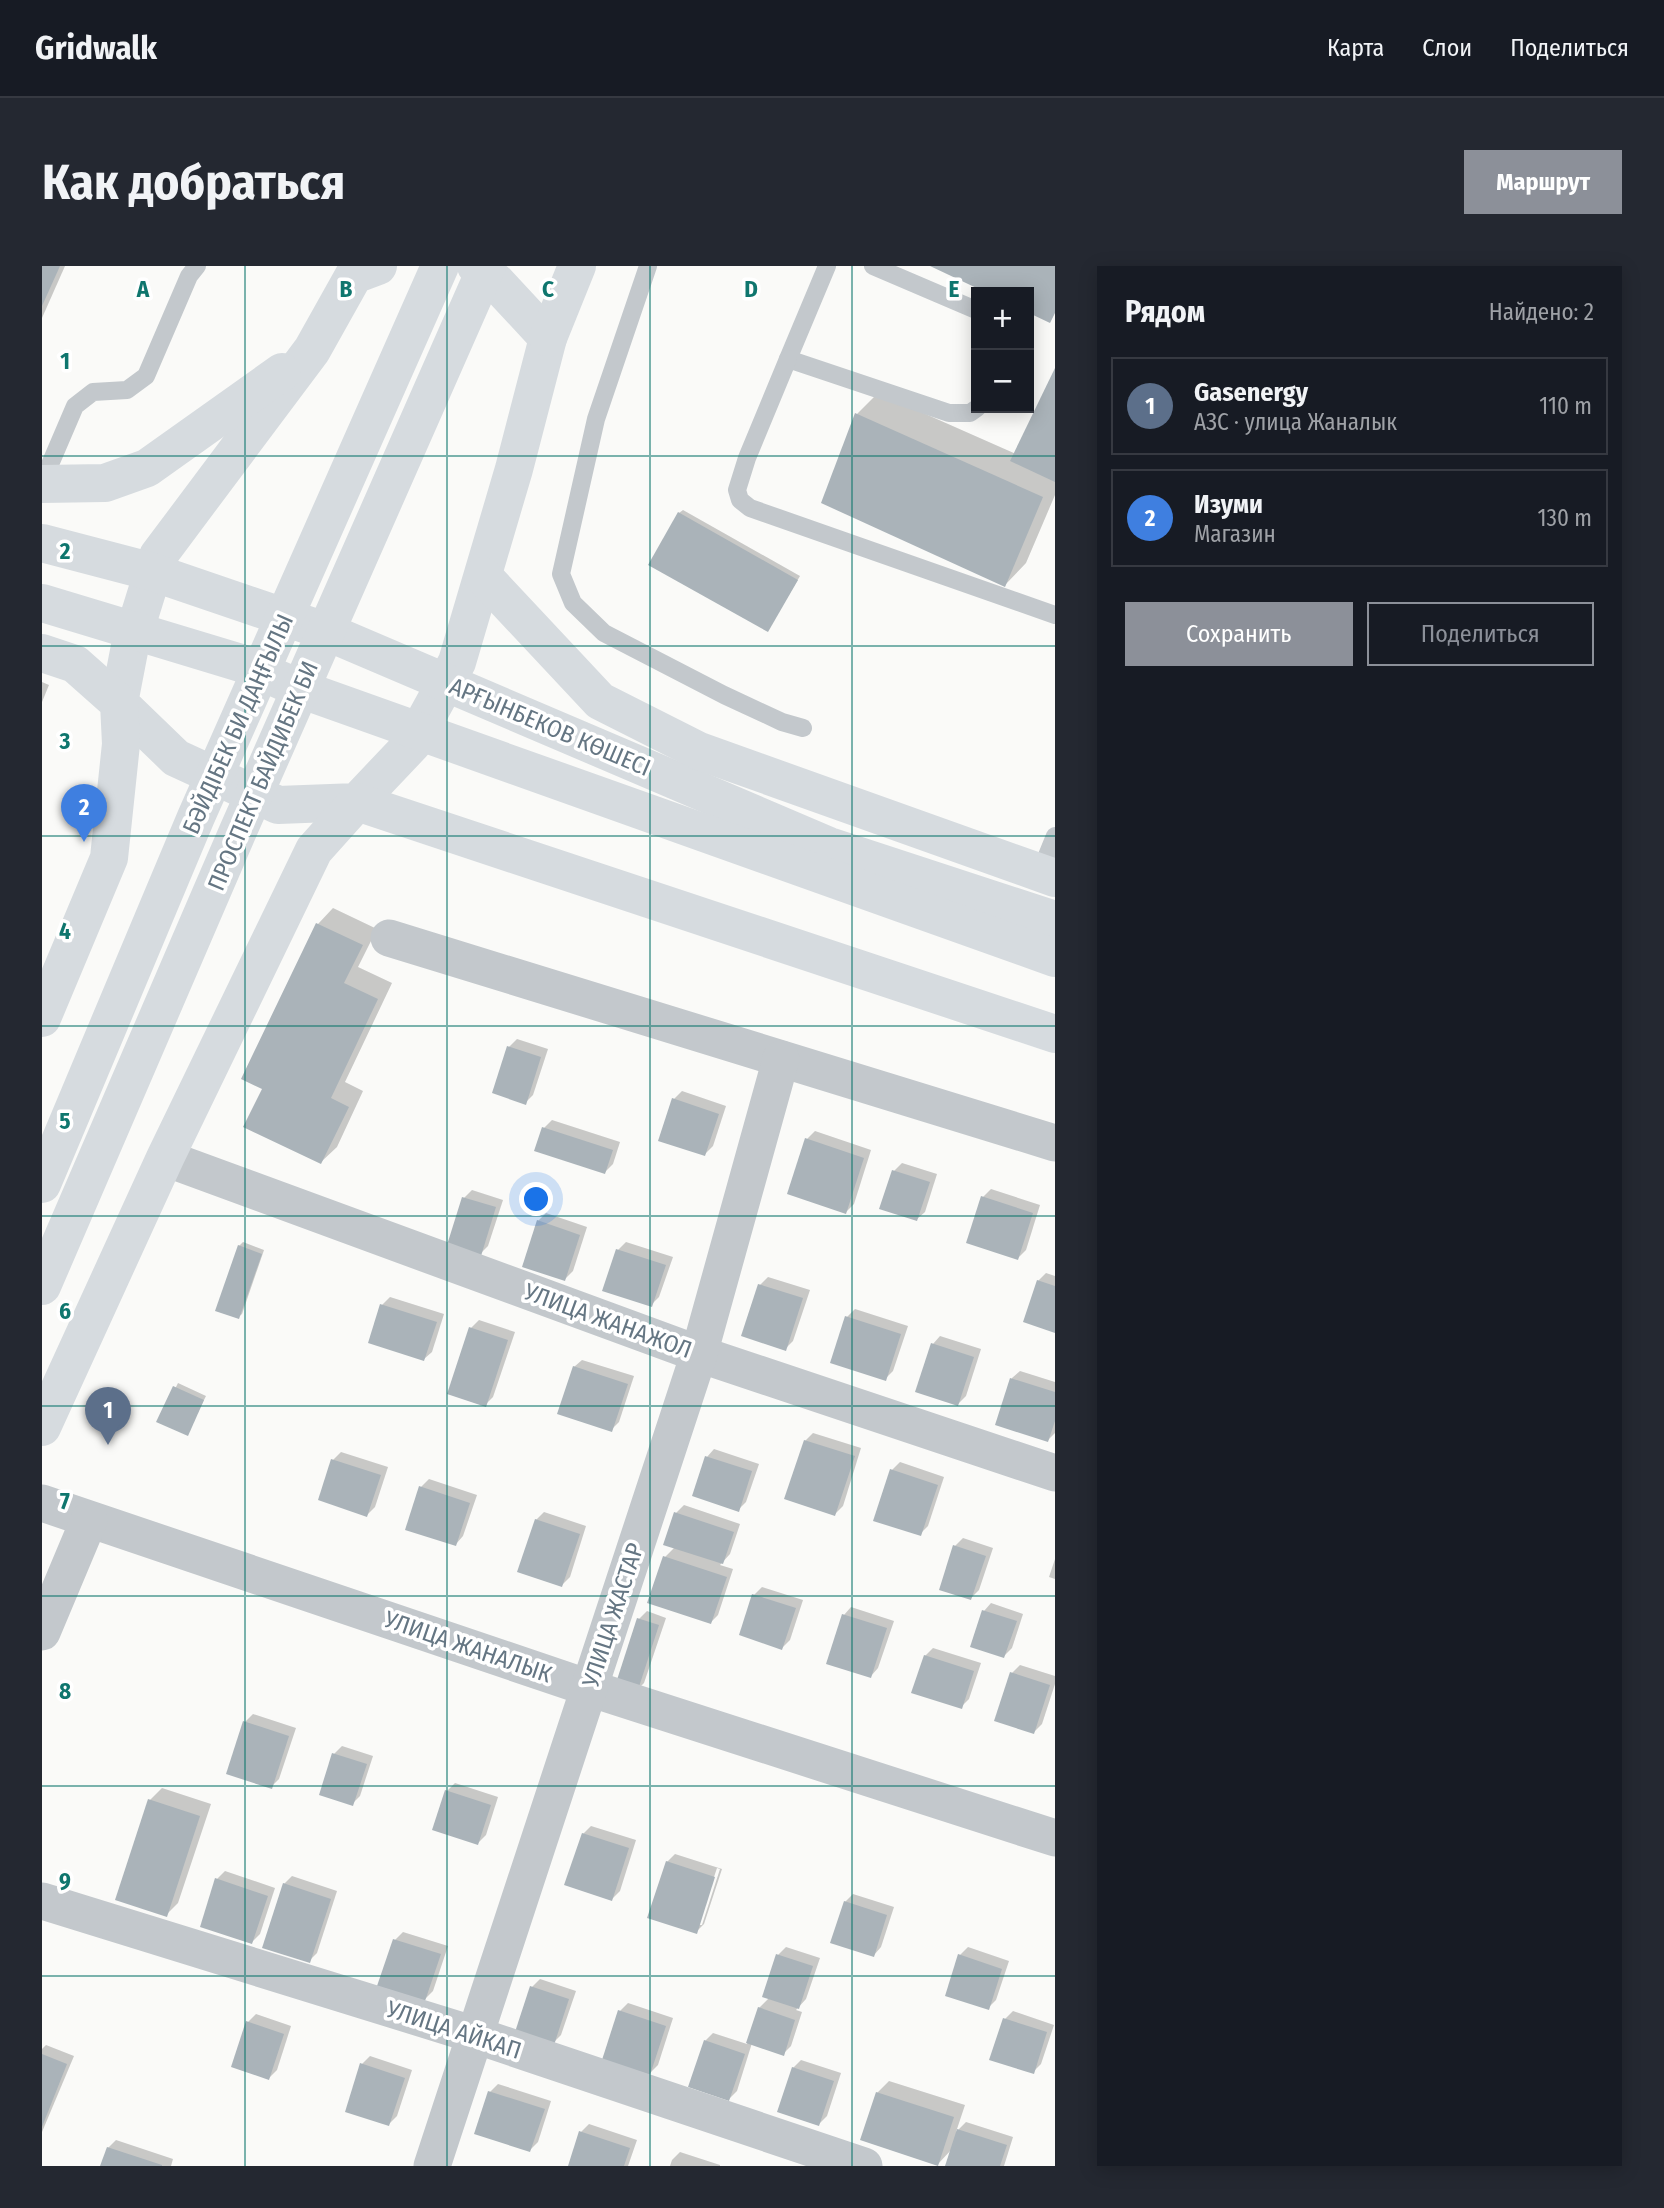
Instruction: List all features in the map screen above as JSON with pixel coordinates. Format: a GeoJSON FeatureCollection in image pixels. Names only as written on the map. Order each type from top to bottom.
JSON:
{"type":"FeatureCollection","features":[{"type":"Feature","properties":{"kind":"main road","name":"БӘЙДІБЕК БИ ДАҢҒЫЛЫ"},"geometry":{"type":"LineString","coordinates":[[42,1184],[196,817],[440,266]]}},
{"type":"Feature","properties":{"kind":"main road"},"geometry":{"type":"LineString","coordinates":[[476,266],[496,282],[548,338]]}},
{"type":"Feature","properties":{"kind":"main road","name":"ПРОСПЕКТ БАЙДИБЕК БИ"},"geometry":{"type":"LineString","coordinates":[[42,1286],[238,831],[487,266]]}},
{"type":"Feature","properties":{"kind":"main road"},"geometry":{"type":"LineString","coordinates":[[42,1427],[165,1158],[314,850],[412,744],[457,662],[514,469],[548,338],[577,266]]}},
{"type":"Feature","properties":{"kind":"main road"},"geometry":{"type":"LineString","coordinates":[[42,1018],[109,858],[121,744],[119,703],[130,646],[158,556],[312,350],[364,269]]}},
{"type":"Feature","properties":{"kind":"main road"},"geometry":{"type":"LineString","coordinates":[[42,483],[105,483],[147,468],[312,350]]}},
{"type":"Feature","properties":{"kind":"main road","name":"АРҒЫНБЕКОВ КӨШЕСІ"},"geometry":{"type":"LineString","coordinates":[[42,543],[149,571],[325,631],[829,846],[1055,920]]}},
{"type":"Feature","properties":{"kind":"main road"},"geometry":{"type":"LineString","coordinates":[[483,576],[600,701],[699,751],[1048,876]]}},
{"type":"Feature","properties":{"kind":"main road","name":"АРҒЫНБЕКОВ КӨШЕСІ"},"geometry":{"type":"LineString","coordinates":[[42,603],[244,664],[303,690],[1055,958]]}},
{"type":"Feature","properties":{"kind":"main road"},"geometry":{"type":"LineString","coordinates":[[42,653],[75,664],[176,758],[278,805],[357,802],[1055,1034]]}},
{"type":"Feature","properties":{"kind":"street"},"geometry":{"type":"LineString","coordinates":[[389,938],[1055,1143]]}},
{"type":"Feature","properties":{"kind":"street","name":"УЛИЦА ЖАСТАР"},"geometry":{"type":"LineString","coordinates":[[432,2166],[699,1354],[781,1059]]}},
{"type":"Feature","properties":{"kind":"street","name":"УЛИЦА ЖАНАЖОЛ"},"geometry":{"type":"LineString","coordinates":[[165,1158],[699,1354],[1055,1473]]}},
{"type":"Feature","properties":{"kind":"street","name":"УЛИЦА ЖАНАЛЫК"},"geometry":{"type":"LineString","coordinates":[[42,1503],[589,1688],[1055,1838]]}},
{"type":"Feature","properties":{"kind":"street"},"geometry":{"type":"LineString","coordinates":[[42,1632],[89,1520]]}},
{"type":"Feature","properties":{"kind":"street","name":"УЛИЦА АЙКАП"},"geometry":{"type":"LineString","coordinates":[[42,1901],[475,2035],[864,2166]]}},
{"type":"Feature","properties":{"kind":"lane"},"geometry":{"type":"LineString","coordinates":[[42,483],[75,406],[93,392],[127,390],[146,376],[189,276],[197,266]]}},
{"type":"Feature","properties":{"kind":"lane"},"geometry":{"type":"LineString","coordinates":[[648,266],[596,419],[561,574],[573,603],[604,633],[713,690],[782,722],[803,728]]}},
{"type":"Feature","properties":{"kind":"lane"},"geometry":{"type":"LineString","coordinates":[[827,266],[747,458],[737,490],[740,500],[750,508],[1055,615]]}},
{"type":"Feature","properties":{"kind":"lane"},"geometry":{"type":"LineString","coordinates":[[873,266],[971,308]]}},
{"type":"Feature","properties":{"kind":"lane"},"geometry":{"type":"LineString","coordinates":[[788,359],[949,413],[971,412]]}},
{"type":"Feature","properties":{"kind":"lane"},"geometry":{"type":"LineString","coordinates":[[1048,876],[1055,836]]}},
{"type":"Feature","properties":{"kind":"building"},"geometry":{"type":"Polygon","coordinates":[[[42,266],[60,266],[42,306],[42,266]]]}},
{"type":"Feature","properties":{"kind":"building"},"geometry":{"type":"Polygon","coordinates":[[[930,266],[1055,266],[1055,313],[1050,323],[1034,315],[1034,287],[974,287],[930,266]]]}},
{"type":"Feature","properties":{"kind":"building"},"geometry":{"type":"Polygon","coordinates":[[[1055,368],[1055,482],[1010,461],[1055,368]]]}},
{"type":"Feature","properties":{"kind":"building"},"geometry":{"type":"Polygon","coordinates":[[[855,413],[1043,497],[1005,587],[821,503],[855,413]]]}},
{"type":"Feature","properties":{"kind":"building"},"geometry":{"type":"Polygon","coordinates":[[[678,512],[798,580],[768,632],[648,565],[678,512]]]}},
{"type":"Feature","properties":{"kind":"building"},"geometry":{"type":"Polygon","coordinates":[[[316,923],[363,945],[344,983],[378,999],[331,1098],[349,1107],[321,1164],[243,1127],[262,1089],[241,1079],[316,923]]]}},
{"type":"Feature","properties":{"kind":"building"},"geometry":{"type":"Polygon","coordinates":[[[507,1046],[541,1057],[526,1105],[492,1093],[507,1046]]]}},
{"type":"Feature","properties":{"kind":"building"},"geometry":{"type":"Polygon","coordinates":[[[672,1098],[719,1114],[705,1156],[658,1141],[672,1098]]]}},
{"type":"Feature","properties":{"kind":"building"},"geometry":{"type":"Polygon","coordinates":[[[542,1127],[613,1150],[605,1174],[534,1151],[542,1127]]]}},
{"type":"Feature","properties":{"kind":"building"},"geometry":{"type":"Polygon","coordinates":[[[805,1138],[864,1158],[846,1214],[787,1194],[805,1138]]]}},
{"type":"Feature","properties":{"kind":"building"},"geometry":{"type":"Polygon","coordinates":[[[892,1170],[930,1182],[917,1221],[879,1209],[892,1170]]]}},
{"type":"Feature","properties":{"kind":"building"},"geometry":{"type":"Polygon","coordinates":[[[981,1196],[1033,1213],[1018,1260],[966,1243],[981,1196]]]}},
{"type":"Feature","properties":{"kind":"building"},"geometry":{"type":"Polygon","coordinates":[[[462,1197],[496,1207],[481,1256],[447,1245],[462,1197]]]}},
{"type":"Feature","properties":{"kind":"building"},"geometry":{"type":"Polygon","coordinates":[[[537,1220],[580,1235],[565,1281],[522,1267],[537,1220]]]}},
{"type":"Feature","properties":{"kind":"building"},"geometry":{"type":"Polygon","coordinates":[[[238,1245],[262,1254],[239,1319],[215,1311],[238,1245]]]}},
{"type":"Feature","properties":{"kind":"building"},"geometry":{"type":"Polygon","coordinates":[[[616,1249],[666,1265],[652,1307],[602,1291],[616,1249]]]}},
{"type":"Feature","properties":{"kind":"building"},"geometry":{"type":"Polygon","coordinates":[[[1037,1280],[1055,1286],[1055,1333],[1023,1322],[1037,1280]]]}},
{"type":"Feature","properties":{"kind":"building"},"geometry":{"type":"Polygon","coordinates":[[[758,1284],[803,1298],[786,1351],[741,1336],[758,1284]]]}},
{"type":"Feature","properties":{"kind":"building"},"geometry":{"type":"Polygon","coordinates":[[[380,1304],[437,1322],[424,1361],[368,1343],[380,1304]]]}},
{"type":"Feature","properties":{"kind":"building"},"geometry":{"type":"Polygon","coordinates":[[[845,1316],[901,1334],[886,1381],[830,1363],[845,1316]]]}},
{"type":"Feature","properties":{"kind":"building"},"geometry":{"type":"Polygon","coordinates":[[[469,1327],[508,1340],[486,1407],[447,1394],[469,1327]]]}},
{"type":"Feature","properties":{"kind":"building"},"geometry":{"type":"Polygon","coordinates":[[[931,1343],[974,1357],[958,1406],[915,1392],[931,1343]]]}},
{"type":"Feature","properties":{"kind":"building"},"geometry":{"type":"Polygon","coordinates":[[[573,1366],[628,1384],[612,1432],[557,1414],[573,1366]]]}},
{"type":"Feature","properties":{"kind":"building"},"geometry":{"type":"Polygon","coordinates":[[[1010,1378],[1055,1392],[1055,1421],[1048,1442],[995,1425],[1010,1378]]]}},
{"type":"Feature","properties":{"kind":"building"},"geometry":{"type":"Polygon","coordinates":[[[173,1386],[204,1400],[188,1436],[156,1422],[173,1386]]]}},
{"type":"Feature","properties":{"kind":"building"},"geometry":{"type":"Polygon","coordinates":[[[804,1440],[855,1456],[835,1516],[784,1499],[804,1440]]]}},
{"type":"Feature","properties":{"kind":"building"},"geometry":{"type":"Polygon","coordinates":[[[705,1456],[752,1471],[739,1512],[692,1496],[705,1456]]]}},
{"type":"Feature","properties":{"kind":"building"},"geometry":{"type":"Polygon","coordinates":[[[331,1459],[381,1475],[367,1517],[318,1500],[331,1459]]]}},
{"type":"Feature","properties":{"kind":"building"},"geometry":{"type":"Polygon","coordinates":[[[890,1469],[938,1485],[921,1536],[873,1521],[890,1469]]]}},
{"type":"Feature","properties":{"kind":"building"},"geometry":{"type":"Polygon","coordinates":[[[419,1486],[470,1503],[456,1546],[405,1530],[419,1486]]]}},
{"type":"Feature","properties":{"kind":"building"},"geometry":{"type":"Polygon","coordinates":[[[674,1512],[734,1532],[723,1564],[663,1545],[674,1512]]]}},
{"type":"Feature","properties":{"kind":"building"},"geometry":{"type":"Polygon","coordinates":[[[535,1519],[580,1534],[562,1587],[517,1572],[535,1519]]]}},
{"type":"Feature","properties":{"kind":"building"},"geometry":{"type":"Polygon","coordinates":[[[953,1545],[986,1556],[971,1600],[939,1590],[953,1545]]]}},
{"type":"Feature","properties":{"kind":"building"},"geometry":{"type":"Polygon","coordinates":[[[663,1556],[727,1577],[711,1624],[647,1603],[663,1556]]]}},
{"type":"Feature","properties":{"kind":"building"},"geometry":{"type":"Polygon","coordinates":[[[752,1594],[796,1608],[782,1650],[739,1635],[752,1594]]]}},
{"type":"Feature","properties":{"kind":"building"},"geometry":{"type":"Polygon","coordinates":[[[982,1610],[1017,1621],[1004,1658],[970,1647],[982,1610]]]}},
{"type":"Feature","properties":{"kind":"building"},"geometry":{"type":"Polygon","coordinates":[[[842,1614],[887,1628],[871,1678],[826,1664],[842,1614]]]}},
{"type":"Feature","properties":{"kind":"building"},"geometry":{"type":"Polygon","coordinates":[[[637,1618],[659,1625],[637,1693],[615,1686],[637,1618]]]}},
{"type":"Feature","properties":{"kind":"building"},"geometry":{"type":"Polygon","coordinates":[[[924,1655],[974,1671],[962,1709],[911,1693],[924,1655]]]}},
{"type":"Feature","properties":{"kind":"building"},"geometry":{"type":"Polygon","coordinates":[[[1010,1672],[1050,1685],[1034,1734],[994,1721],[1010,1672]]]}},
{"type":"Feature","properties":{"kind":"building"},"geometry":{"type":"Polygon","coordinates":[[[243,1721],[289,1736],[272,1789],[226,1774],[243,1721]]]}},
{"type":"Feature","properties":{"kind":"building"},"geometry":{"type":"Polygon","coordinates":[[[332,1753],[367,1764],[353,1806],[319,1795],[332,1753]]]}},
{"type":"Feature","properties":{"kind":"building"},"geometry":{"type":"Polygon","coordinates":[[[445,1790],[491,1805],[478,1845],[432,1830],[445,1790]]]}},
{"type":"Feature","properties":{"kind":"building"},"geometry":{"type":"Polygon","coordinates":[[[148,1799],[200,1816],[167,1917],[115,1900],[148,1799]]]}},
{"type":"Feature","properties":{"kind":"building"},"geometry":{"type":"Polygon","coordinates":[[[582,1833],[629,1848],[612,1901],[564,1885],[582,1833]]]}},
{"type":"Feature","properties":{"kind":"building"},"geometry":{"type":"Polygon","coordinates":[[[666,1861],[715,1877],[697,1934],[647,1918],[666,1861]]]}},
{"type":"Feature","properties":{"kind":"building"},"geometry":{"type":"Polygon","coordinates":[[[215,1878],[268,1896],[252,1944],[200,1927],[215,1878]]]}},
{"type":"Feature","properties":{"kind":"building"},"geometry":{"type":"Polygon","coordinates":[[[283,1883],[331,1899],[310,1963],[262,1948],[283,1883]]]}},
{"type":"Feature","properties":{"kind":"building"},"geometry":{"type":"Polygon","coordinates":[[[844,1901],[887,1915],[874,1957],[830,1943],[844,1901]]]}},
{"type":"Feature","properties":{"kind":"building"},"geometry":{"type":"Polygon","coordinates":[[[393,1939],[441,1954],[425,2001],[377,1986],[393,1939]]]}},
{"type":"Feature","properties":{"kind":"building"},"geometry":{"type":"Polygon","coordinates":[[[776,1954],[813,1966],[799,2009],[762,1997],[776,1954]]]}},
{"type":"Feature","properties":{"kind":"building"},"geometry":{"type":"Polygon","coordinates":[[[958,1954],[1002,1969],[989,2010],[945,1996],[958,1954]]]}},
{"type":"Feature","properties":{"kind":"building"},"geometry":{"type":"Polygon","coordinates":[[[530,1986],[569,1999],[554,2045],[515,2032],[530,1986]]]}},
{"type":"Feature","properties":{"kind":"building"},"geometry":{"type":"Polygon","coordinates":[[[758,2007],[795,2020],[784,2056],[746,2043],[758,2007]]]}},
{"type":"Feature","properties":{"kind":"building"},"geometry":{"type":"Polygon","coordinates":[[[618,2010],[666,2026],[650,2075],[602,2060],[618,2010]]]}},
{"type":"Feature","properties":{"kind":"building"},"geometry":{"type":"Polygon","coordinates":[[[1003,2018],[1047,2032],[1034,2074],[989,2060],[1003,2018]]]}},
{"type":"Feature","properties":{"kind":"building"},"geometry":{"type":"Polygon","coordinates":[[[246,2021],[284,2034],[269,2080],[231,2067],[246,2021]]]}},
{"type":"Feature","properties":{"kind":"building"},"geometry":{"type":"Polygon","coordinates":[[[704,2040],[745,2054],[729,2101],[688,2087],[704,2040]]]}},
{"type":"Feature","properties":{"kind":"building"},"geometry":{"type":"Polygon","coordinates":[[[42,2054],[67,2064],[42,2127],[42,2054]]]}},
{"type":"Feature","properties":{"kind":"building"},"geometry":{"type":"Polygon","coordinates":[[[360,2063],[405,2078],[389,2126],[345,2112],[360,2063]]]}},
{"type":"Feature","properties":{"kind":"building"},"geometry":{"type":"Polygon","coordinates":[[[792,2067],[834,2081],[819,2126],[777,2112],[792,2067]]]}},
{"type":"Feature","properties":{"kind":"building"},"geometry":{"type":"Polygon","coordinates":[[[488,2091],[545,2109],[530,2152],[474,2134],[488,2091]]]}},
{"type":"Feature","properties":{"kind":"building"},"geometry":{"type":"Polygon","coordinates":[[[876,2092],[954,2117],[938,2166],[860,2140],[876,2092]]]}},
{"type":"Feature","properties":{"kind":"building"},"geometry":{"type":"Polygon","coordinates":[[[957,2129],[1007,2145],[1000,2166],[945,2166],[957,2129]]]}},
{"type":"Feature","properties":{"kind":"building"},"geometry":{"type":"Polygon","coordinates":[[[579,2131],[630,2148],[624,2166],[568,2166],[579,2131]]]}},
{"type":"Feature","properties":{"kind":"building"},"geometry":{"type":"Polygon","coordinates":[[[107,2147],[162,2165],[162,2166],[100,2166],[107,2147]]]}},
{"type":"Feature","properties":{"kind":"place","name":"Изуми"},"geometry":{"type":"Point","coordinates":[84,842]}},
{"type":"Feature","properties":{"kind":"place","name":"Gasenergy"},"geometry":{"type":"Point","coordinates":[108,1445]}}]}
